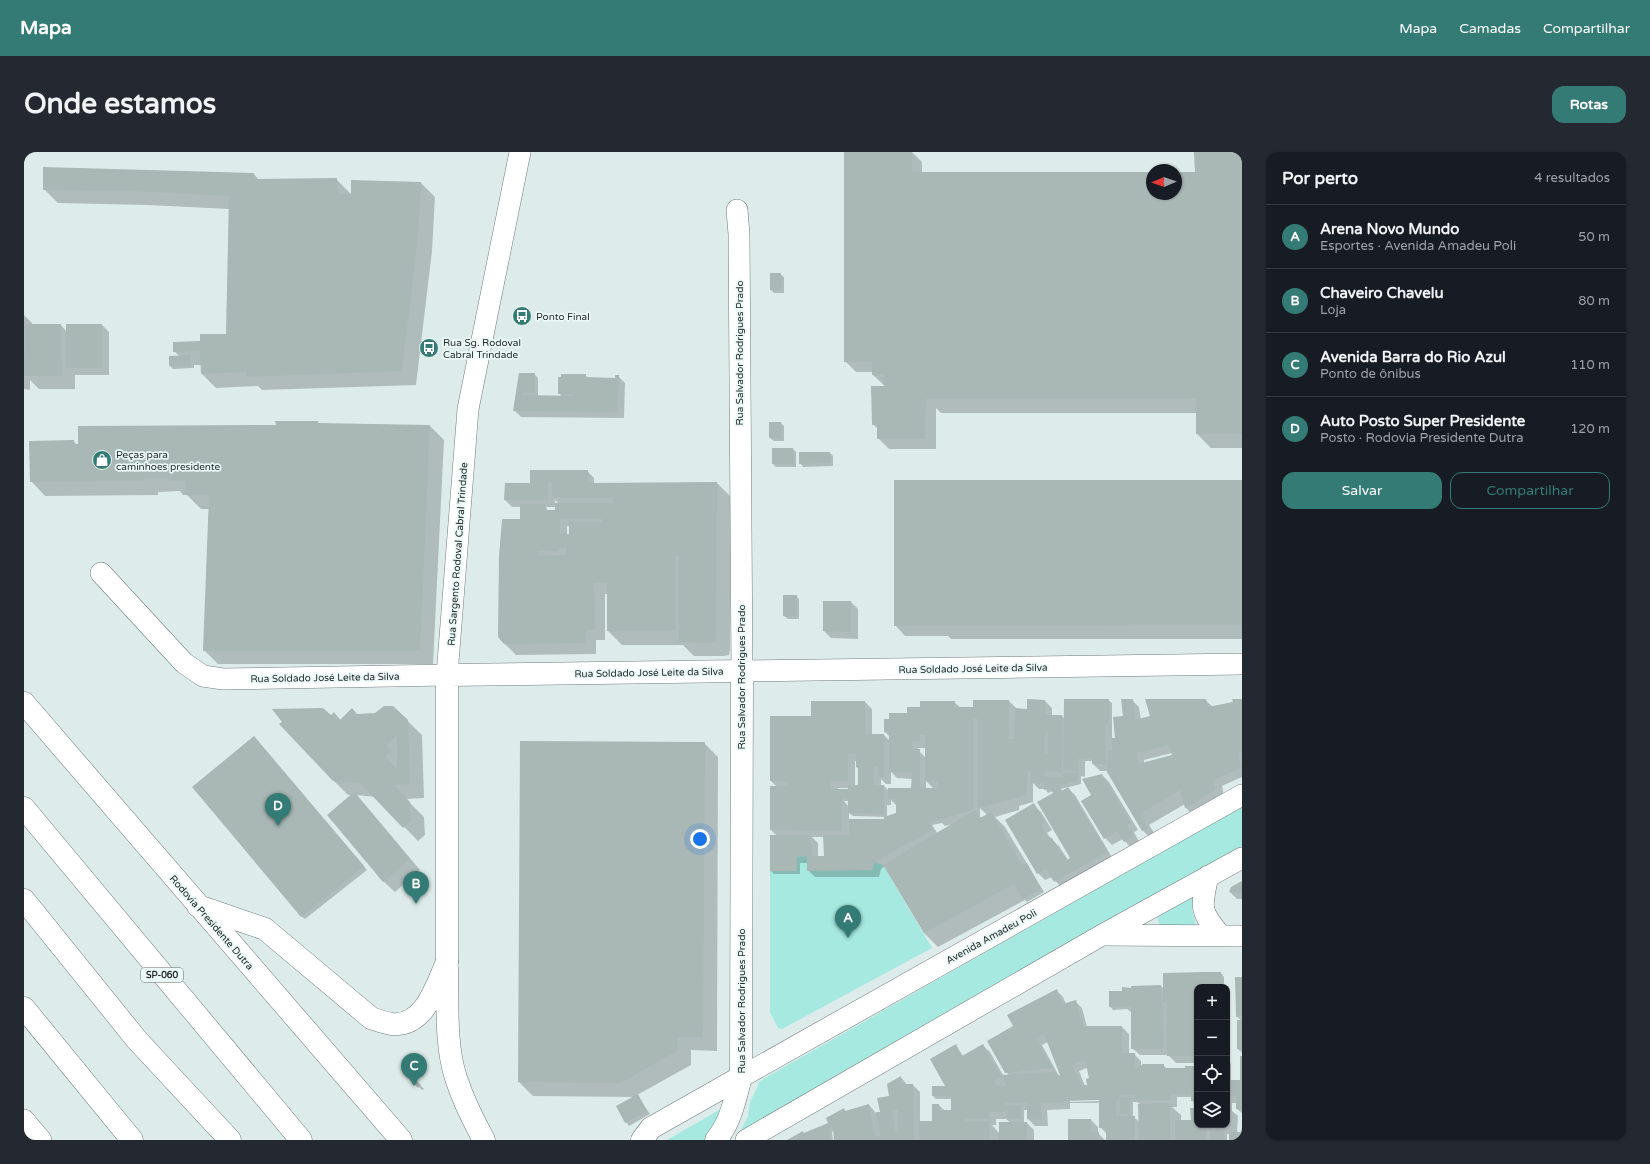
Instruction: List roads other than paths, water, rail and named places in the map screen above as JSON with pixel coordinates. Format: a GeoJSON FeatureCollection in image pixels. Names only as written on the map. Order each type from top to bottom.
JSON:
{"type":"FeatureCollection","features":[{"type":"Feature","properties":{"kind":"main road","name":"Rua Soldado José Leite da Silva"},"geometry":{"type":"LineString","coordinates":[[447,675],[742,671]]}},
{"type":"Feature","properties":{"kind":"main road","name":"Rua Salvador Rodrigues Prado"},"geometry":{"type":"LineString","coordinates":[[716,1140],[722,1133],[730,1117],[741,1077],[742,671]]}},
{"type":"Feature","properties":{"kind":"main road","name":"Rua Sargento Rodoval Cabral Trindade"},"geometry":{"type":"LineString","coordinates":[[447,675],[448,1034],[455,1077],[471,1116],[484,1140]]}},
{"type":"Feature","properties":{"kind":"main road","name":"Rodovia Presidente Dutra"},"geometry":{"type":"LineString","coordinates":[[24,704],[401,1140]]}},
{"type":"Feature","properties":{"kind":"main road","name":"SP-060"},"geometry":{"type":"LineString","coordinates":[[24,808],[301,1140]]}},
{"type":"Feature","properties":{"kind":"main road"},"geometry":{"type":"LineString","coordinates":[[24,900],[137,1040],[230,1140]]}},
{"type":"Feature","properties":{"kind":"main road"},"geometry":{"type":"LineString","coordinates":[[197,905],[265,929],[371,1018],[392,1024],[411,1020],[427,1006],[447,962]]}},
{"type":"Feature","properties":{"kind":"main road"},"geometry":{"type":"LineString","coordinates":[[24,1008],[132,1140]]}},
{"type":"Feature","properties":{"kind":"main road"},"geometry":{"type":"LineString","coordinates":[[642,1140],[651,1128],[741,1077]]}},
{"type":"Feature","properties":{"kind":"street","name":"Rua Sargento Rodoval Cabral Trindade"},"geometry":{"type":"LineString","coordinates":[[447,675],[468,409],[520,152]]}},
{"type":"Feature","properties":{"kind":"street","name":"Rua Salvador Rodrigues Prado"},"geometry":{"type":"LineString","coordinates":[[737,210],[739,242],[742,671]]}},
{"type":"Feature","properties":{"kind":"street","name":"Rua Soldado José Leite da Silva"},"geometry":{"type":"LineString","coordinates":[[101,573],[184,663],[203,676],[223,679],[447,675]]}},
{"type":"Feature","properties":{"kind":"street","name":"Rua Soldado José Leite da Silva"},"geometry":{"type":"LineString","coordinates":[[742,671],[1242,664]]}},
{"type":"Feature","properties":{"kind":"street","name":"Avenida Amadeu Poli"},"geometry":{"type":"LineString","coordinates":[[741,1077],[1242,795]]}},
{"type":"Feature","properties":{"kind":"street"},"geometry":{"type":"LineString","coordinates":[[746,1140],[1102,935],[1242,858]]}},
{"type":"Feature","properties":{"kind":"street"},"geometry":{"type":"LineString","coordinates":[[1208,876],[1202,901],[1203,911],[1208,921],[1221,936]]}},
{"type":"Feature","properties":{"kind":"street"},"geometry":{"type":"LineString","coordinates":[[1102,935],[1242,936]]}},
{"type":"Feature","properties":{"kind":"street"},"geometry":{"type":"LineString","coordinates":[[24,1120],[41,1140]]}},
{"type":"Feature","properties":{"kind":"place","name":"Ponto Final"},"geometry":{"type":"Point","coordinates":[522,316]}},
{"type":"Feature","properties":{"kind":"place","name":"Rua Sg. Rodoval Cabral Trindade"},"geometry":{"type":"Point","coordinates":[429,348]}},
{"type":"Feature","properties":{"kind":"place","name":"Peças para caminhoes presidente"},"geometry":{"type":"Point","coordinates":[102,460]}},
{"type":"Feature","properties":{"kind":"place","name":"Auto Posto Super Presidente"},"geometry":{"type":"Point","coordinates":[278,826]}},
{"type":"Feature","properties":{"kind":"place","name":"Chaveiro Chavelu"},"geometry":{"type":"Point","coordinates":[416,904]}},
{"type":"Feature","properties":{"kind":"place","name":"Arena Novo Mundo"},"geometry":{"type":"Point","coordinates":[848,938]}},
{"type":"Feature","properties":{"kind":"place","name":"Avenida Barra do Rio Azul"},"geometry":{"type":"Point","coordinates":[414,1086]}}]}
